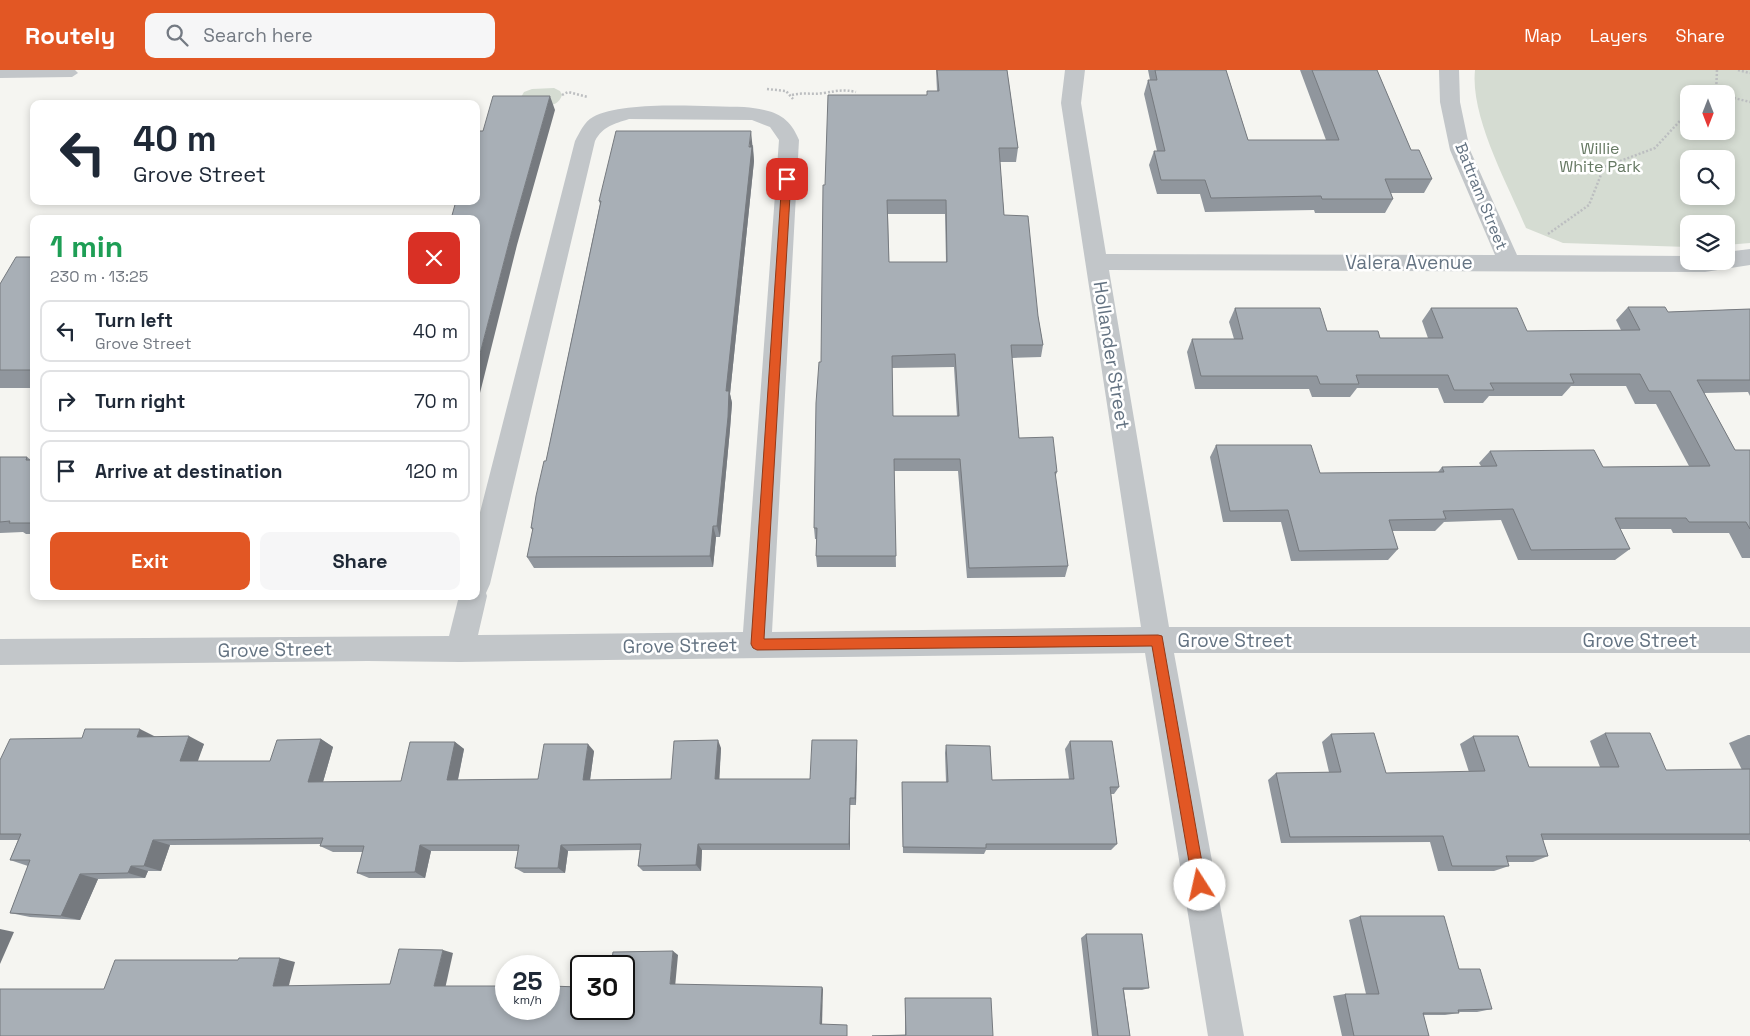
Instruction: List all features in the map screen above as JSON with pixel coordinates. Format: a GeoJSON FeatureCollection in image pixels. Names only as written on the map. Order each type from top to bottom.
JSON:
{"type":"FeatureCollection","features":[{"type":"Feature","properties":{"kind":"street","name":"Hollander Street"},"geometry":{"type":"LineString","coordinates":[[1075,70],[1071,103],[1158,640],[1226,1036]]}},
{"type":"Feature","properties":{"kind":"street","name":"Battram Street"},"geometry":{"type":"LineString","coordinates":[[1448,70],[1450,102],[1460,150],[1509,262]]}},
{"type":"Feature","properties":{"kind":"street"},"geometry":{"type":"LineString","coordinates":[[480,568],[585,141],[591,129],[600,121],[628,113],[744,113],[762,115],[778,121],[786,130],[789,140],[757,644]]}},
{"type":"Feature","properties":{"kind":"street"},"geometry":{"type":"LineString","coordinates":[[1735,259],[1750,257]]}},
{"type":"Feature","properties":{"kind":"street","name":"Valera Avenue"},"geometry":{"type":"LineString","coordinates":[[1097,262],[1680,264]]}},
{"type":"Feature","properties":{"kind":"street"},"geometry":{"type":"LineString","coordinates":[[460,649],[472,600]]}},
{"type":"Feature","properties":{"kind":"street","name":"Grove Street"},"geometry":{"type":"LineString","coordinates":[[0,652],[368,648],[460,649],[1158,640],[1750,640]]}},
{"type":"Feature","properties":{"kind":"lane"},"geometry":{"type":"LineString","coordinates":[[0,74],[72,73]]}},
{"type":"Feature","properties":{"kind":"path"},"geometry":{"type":"LineString","coordinates":[[1716,85],[1717,70]]}},
{"type":"Feature","properties":{"kind":"path"},"geometry":{"type":"LineString","coordinates":[[1738,70],[1750,73]]}},
{"type":"Feature","properties":{"kind":"path"},"geometry":{"type":"LineString","coordinates":[[792,95],[802,92],[824,93],[844,88],[856,92]]}},
{"type":"Feature","properties":{"kind":"path"},"geometry":{"type":"LineString","coordinates":[[562,95],[568,92],[576,93],[595,100]]}},
{"type":"Feature","properties":{"kind":"path"},"geometry":{"type":"LineString","coordinates":[[1735,98],[1750,102]]}},
{"type":"Feature","properties":{"kind":"path"},"geometry":{"type":"LineString","coordinates":[[1537,262],[1548,234],[1588,208],[1596,193],[1599,174],[1605,165],[1635,157],[1655,148],[1680,118]]}},
{"type":"Feature","properties":{"kind":"green space","name":"Willie White Park"},"geometry":{"type":"Polygon","coordinates":[[[1475,70],[1750,70],[1750,243],[1735,244],[1735,215],[1680,215],[1680,247],[1563,243],[1526,228],[1492,150],[1478,108],[1475,70]]]}},
{"type":"Feature","properties":{"kind":"green space"},"geometry":{"type":"Polygon","coordinates":[[[554,88],[560,91],[562,95],[555,104],[544,105],[520,99],[524,92],[532,89],[554,88]]]}},
{"type":"Feature","properties":{"kind":"building"},"geometry":{"type":"Polygon","coordinates":[[[937,70],[1007,70],[1018,148],[999,148],[1004,215],[1028,216],[1038,316],[1043,345],[1011,345],[1019,438],[1053,437],[1057,472],[1055,472],[1068,566],[969,568],[960,459],[894,459],[896,556],[816,556],[817,528],[814,528],[816,403],[819,362],[821,362],[823,185],[825,185],[828,95],[927,95],[927,91],[939,91],[937,70]],[[887,200],[889,262],[947,262],[946,200],[887,200]],[[955,354],[892,356],[893,416],[959,416],[955,354]]]}},
{"type":"Feature","properties":{"kind":"building"},"geometry":{"type":"Polygon","coordinates":[[[1155,70],[1226,70],[1248,140],[1339,140],[1312,70],[1377,70],[1411,150],[1419,150],[1432,179],[1385,179],[1393,199],[1322,199],[1321,196],[1211,198],[1205,180],[1161,180],[1154,151],[1165,151],[1148,80],[1157,80],[1155,70]]]}},
{"type":"Feature","properties":{"kind":"building"},"geometry":{"type":"Polygon","coordinates":[[[493,96],[550,96],[480,354],[480,215],[452,215],[455,205],[480,205],[480,131],[483,131],[493,96]]]}},
{"type":"Feature","properties":{"kind":"building"},"geometry":{"type":"Polygon","coordinates":[[[616,131],[751,131],[749,147],[752,147],[726,391],[729,391],[728,417],[717,526],[713,526],[710,556],[527,557],[533,528],[531,528],[536,496],[544,461],[546,461],[601,201],[599,201],[616,131]]]}},
{"type":"Feature","properties":{"kind":"building"},"geometry":{"type":"Polygon","coordinates":[[[16,257],[30,257],[30,370],[0,370],[0,284],[16,257]]]}},
{"type":"Feature","properties":{"kind":"building"},"geometry":{"type":"Polygon","coordinates":[[[1628,307],[1665,307],[1668,312],[1750,309],[1750,380],[1697,380],[1735,450],[1750,450],[1750,529],[1746,522],[1689,522],[1686,518],[1615,518],[1630,549],[1531,550],[1513,509],[1443,511],[1446,519],[1389,520],[1398,549],[1299,551],[1288,510],[1230,511],[1216,445],[1311,445],[1320,473],[1444,472],[1442,467],[1497,466],[1490,451],[1594,450],[1603,467],[1710,466],[1670,391],[1649,391],[1640,374],[1570,374],[1574,383],[1490,383],[1494,390],[1454,390],[1448,375],[1356,375],[1359,384],[1320,384],[1317,376],[1201,376],[1192,339],[1243,339],[1235,308],[1320,308],[1327,331],[1378,331],[1380,338],[1443,338],[1431,308],[1517,308],[1527,331],[1640,330],[1628,307]]]}},
{"type":"Feature","properties":{"kind":"building"},"geometry":{"type":"Polygon","coordinates":[[[0,457],[27,457],[26,460],[30,460],[30,523],[0,522],[0,457]]]}},
{"type":"Feature","properties":{"kind":"building"},"geometry":{"type":"Polygon","coordinates":[[[85,729],[140,729],[137,737],[189,736],[180,761],[270,761],[277,740],[321,739],[308,782],[401,781],[410,742],[455,742],[447,780],[538,779],[544,744],[588,744],[583,780],[671,779],[674,741],[718,740],[715,779],[810,779],[812,740],[857,740],[855,798],[850,798],[849,844],[698,844],[696,865],[638,866],[641,844],[561,845],[558,868],[515,868],[519,845],[420,845],[415,872],[357,873],[364,846],[320,846],[323,838],[153,840],[144,866],[131,866],[128,873],[80,874],[61,916],[10,913],[30,860],[10,860],[21,834],[0,834],[0,760],[10,739],[82,738],[85,729]]]}},
{"type":"Feature","properties":{"kind":"building"},"geometry":{"type":"Polygon","coordinates":[[[1374,733],[1386,773],[1485,771],[1473,736],[1518,736],[1529,767],[1619,767],[1605,733],[1650,733],[1666,770],[1750,769],[1750,834],[1541,834],[1548,856],[1506,856],[1509,866],[1452,866],[1443,836],[1290,837],[1276,773],[1341,772],[1331,734],[1374,733]]]}},
{"type":"Feature","properties":{"kind":"building"},"geometry":{"type":"Polygon","coordinates":[[[1070,741],[1112,741],[1119,787],[1110,787],[1117,844],[986,844],[986,848],[903,847],[902,782],[948,782],[946,745],[990,746],[992,780],[1074,779],[1070,741]]]}},
{"type":"Feature","properties":{"kind":"building"},"geometry":{"type":"Polygon","coordinates":[[[1360,916],[1444,916],[1459,969],[1480,969],[1492,1009],[1458,1010],[1459,1013],[1423,1013],[1429,1036],[1354,1036],[1345,994],[1379,994],[1360,916]]]}},
{"type":"Feature","properties":{"kind":"building"},"geometry":{"type":"Polygon","coordinates":[[[1086,934],[1142,934],[1149,988],[1123,988],[1130,1036],[1098,1036],[1086,934]]]}},
{"type":"Feature","properties":{"kind":"building"},"geometry":{"type":"Polygon","coordinates":[[[399,949],[443,950],[434,986],[495,986],[495,1020],[560,1020],[560,986],[570,987],[570,1020],[635,1020],[635,955],[613,955],[613,952],[673,951],[670,984],[822,987],[820,1024],[847,1025],[847,1036],[0,1036],[0,989],[104,989],[115,960],[280,958],[273,986],[390,984],[399,949]]]}},
{"type":"Feature","properties":{"kind":"building"},"geometry":{"type":"Polygon","coordinates":[[[905,998],[991,998],[993,1036],[872,1036],[906,1035],[905,998]]]}},
{"type":"Feature","properties":{"kind":"route"},"geometry":{"type":"LineString","coordinates":[[787,179],[757,644],[1158,640],[1200,885]]}}]}
